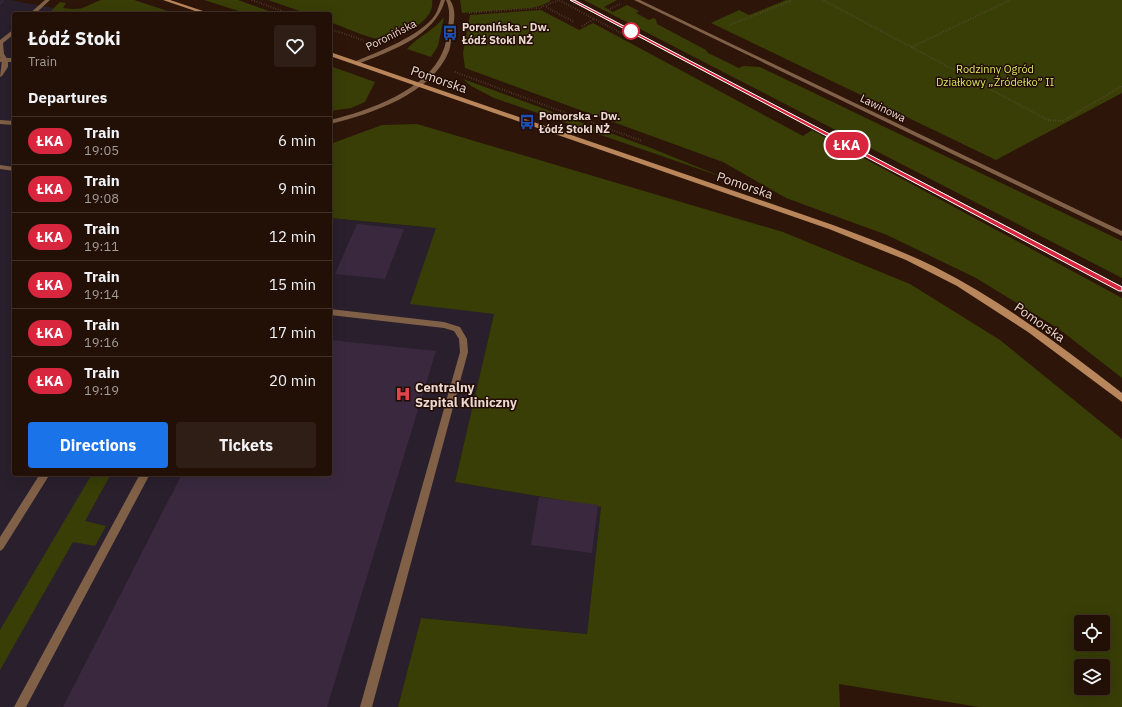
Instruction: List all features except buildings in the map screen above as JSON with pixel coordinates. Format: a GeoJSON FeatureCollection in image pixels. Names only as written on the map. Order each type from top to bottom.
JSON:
{"type":"FeatureCollection","features":[{"type":"Feature","properties":{"kind":"street"},"geometry":{"type":"LineString","coordinates":[[34,12],[48,0]]}},
{"type":"Feature","properties":{"kind":"street"},"geometry":{"type":"LineString","coordinates":[[165,0],[203,12]]}},
{"type":"Feature","properties":{"kind":"street","name":"Poronińska"},"geometry":{"type":"LineString","coordinates":[[356,63],[423,30],[434,20],[441,8],[443,0]]}},
{"type":"Feature","properties":{"kind":"street"},"geometry":{"type":"LineString","coordinates":[[332,122],[351,117],[373,109],[395,98],[417,85],[438,66],[446,52],[452,15],[451,5],[448,0]]}},
{"type":"Feature","properties":{"kind":"street","name":"Lawinowa"},"geometry":{"type":"LineString","coordinates":[[641,1],[1122,234]]}},
{"type":"Feature","properties":{"kind":"street"},"geometry":{"type":"LineString","coordinates":[[0,75],[4,71],[0,43],[12,33]]}},
{"type":"Feature","properties":{"kind":"street","name":"Pomorska"},"geometry":{"type":"LineString","coordinates":[[332,55],[830,227],[903,255],[958,284],[1018,320],[1060,350],[1122,398]]}},
{"type":"Feature","properties":{"kind":"street"},"geometry":{"type":"LineString","coordinates":[[0,122],[12,123]]}},
{"type":"Feature","properties":{"kind":"street"},"geometry":{"type":"LineString","coordinates":[[0,167],[12,168]]}},
{"type":"Feature","properties":{"kind":"street"},"geometry":{"type":"LineString","coordinates":[[332,312],[444,325],[457,329],[463,339],[464,352],[366,707]]}},
{"type":"Feature","properties":{"kind":"street"},"geometry":{"type":"LineString","coordinates":[[0,546],[44,476]]}},
{"type":"Feature","properties":{"kind":"street"},"geometry":{"type":"LineString","coordinates":[[20,707],[144,476]]}},
{"type":"Feature","properties":{"kind":"path"},"geometry":{"type":"LineString","coordinates":[[0,3],[4,0]]}},
{"type":"Feature","properties":{"kind":"path"},"geometry":{"type":"LineString","coordinates":[[252,0],[285,12]]}},
{"type":"Feature","properties":{"kind":"path"},"geometry":{"type":"LineString","coordinates":[[452,15],[545,7],[559,0],[633,39]]}},
{"type":"Feature","properties":{"kind":"path"},"geometry":{"type":"LineString","coordinates":[[707,34],[793,0]]}},
{"type":"Feature","properties":{"kind":"path"},"geometry":{"type":"LineString","coordinates":[[823,0],[1048,120],[1063,121],[1122,86]]}},
{"type":"Feature","properties":{"kind":"path"},"geometry":{"type":"LineString","coordinates":[[912,47],[1010,0]]}},
{"type":"Feature","properties":{"kind":"path"},"geometry":{"type":"LineString","coordinates":[[545,7],[574,22]]}},
{"type":"Feature","properties":{"kind":"path"},"geometry":{"type":"LineString","coordinates":[[581,27],[594,19]]}},
{"type":"Feature","properties":{"kind":"path"},"geometry":{"type":"LineString","coordinates":[[332,30],[370,43]]}},
{"type":"Feature","properties":{"kind":"shaded area","name":"Centralny Szpital Kliniczny"},"geometry":{"type":"Polygon","coordinates":[[[0,0],[9,0],[54,8],[50,12],[12,12],[12,476],[332,476],[332,218],[436,228],[494,314],[455,482],[601,507],[587,634],[421,618],[398,707],[0,707],[0,0]]]}},
{"type":"Feature","properties":{"kind":"green space"},"geometry":{"type":"Polygon","coordinates":[[[101,0],[134,0],[171,12],[50,12],[60,2],[66,3],[63,8],[83,8],[101,0]]]}},
{"type":"Feature","properties":{"kind":"green space"},"geometry":{"type":"Polygon","coordinates":[[[204,0],[238,0],[271,12],[242,12],[204,0]]]}},
{"type":"Feature","properties":{"kind":"green space"},"geometry":{"type":"Polygon","coordinates":[[[268,0],[432,0],[432,8],[428,15],[414,28],[396,36],[380,39],[363,35],[332,23],[332,12],[302,12],[268,0]]]}},
{"type":"Feature","properties":{"kind":"green space"},"geometry":{"type":"Polygon","coordinates":[[[460,0],[551,1],[540,6],[530,8],[462,13],[460,0]]]}},
{"type":"Feature","properties":{"kind":"green space"},"geometry":{"type":"Polygon","coordinates":[[[584,0],[617,0],[604,7],[613,12],[627,5],[639,11],[636,13],[649,20],[653,18],[656,19],[657,24],[706,50],[708,53],[739,68],[743,66],[760,67],[1122,241],[1122,278],[584,0]]]}},
{"type":"Feature","properties":{"kind":"green space","name":"Rodzinny Ogród Działkowy „Źródełko” II"},"geometry":{"type":"Polygon","coordinates":[[[786,0],[1122,0],[1122,93],[996,160],[711,23],[739,10],[749,15],[786,0]]]}},
{"type":"Feature","properties":{"kind":"green space"},"geometry":{"type":"Polygon","coordinates":[[[541,10],[579,30],[593,23],[803,136],[812,130],[1122,298],[1122,378],[1059,329],[976,278],[887,235],[786,198],[723,162],[465,68],[463,53],[470,15],[541,10]]]}},
{"type":"Feature","properties":{"kind":"green space"},"geometry":{"type":"Polygon","coordinates":[[[444,17],[438,46],[431,57],[407,49],[416,40],[436,26],[444,17]]]}},
{"type":"Feature","properties":{"kind":"green space"},"geometry":{"type":"Polygon","coordinates":[[[332,67],[375,82],[365,102],[351,108],[332,111],[332,67]]]}},
{"type":"Feature","properties":{"kind":"green space"},"geometry":{"type":"Polygon","coordinates":[[[463,79],[651,148],[725,178],[494,98],[471,86],[463,79]]]}},
{"type":"Feature","properties":{"kind":"green space"},"geometry":{"type":"Polygon","coordinates":[[[417,124],[783,232],[910,284],[1000,340],[1122,439],[1122,707],[979,707],[839,684],[840,707],[398,707],[421,618],[587,634],[601,507],[455,482],[494,314],[410,304],[436,228],[332,218],[332,143],[382,125],[417,124]]]}},
{"type":"Feature","properties":{"kind":"green space"},"geometry":{"type":"Polygon","coordinates":[[[91,476],[110,476],[85,521],[106,526],[95,546],[73,542],[0,670],[0,630],[91,476]]]}},
{"type":"Feature","properties":{"kind":"railway"},"geometry":{"type":"LineString","coordinates":[[572,0],[910,178]]}},
{"type":"Feature","properties":{"kind":"railway"},"geometry":{"type":"LineString","coordinates":[[908,177],[1122,289]]}},
{"type":"Feature","properties":{"kind":"train","name":"ŁKA"},"geometry":{"type":"LineString","coordinates":[[572,0],[1122,289]]}},
{"type":"Feature","properties":{"kind":"place","name":"Poronińska - Dw. Łódź Stoki NŻ"},"geometry":{"type":"Point","coordinates":[450,33]}},
{"type":"Feature","properties":{"kind":"place","name":"Pomorska - Dw. Łódź Stoki NŻ"},"geometry":{"type":"Point","coordinates":[527,122]}},
{"type":"Feature","properties":{"kind":"place","name":"Centralny Szpital Kliniczny"},"geometry":{"type":"Point","coordinates":[403,394]}}]}
